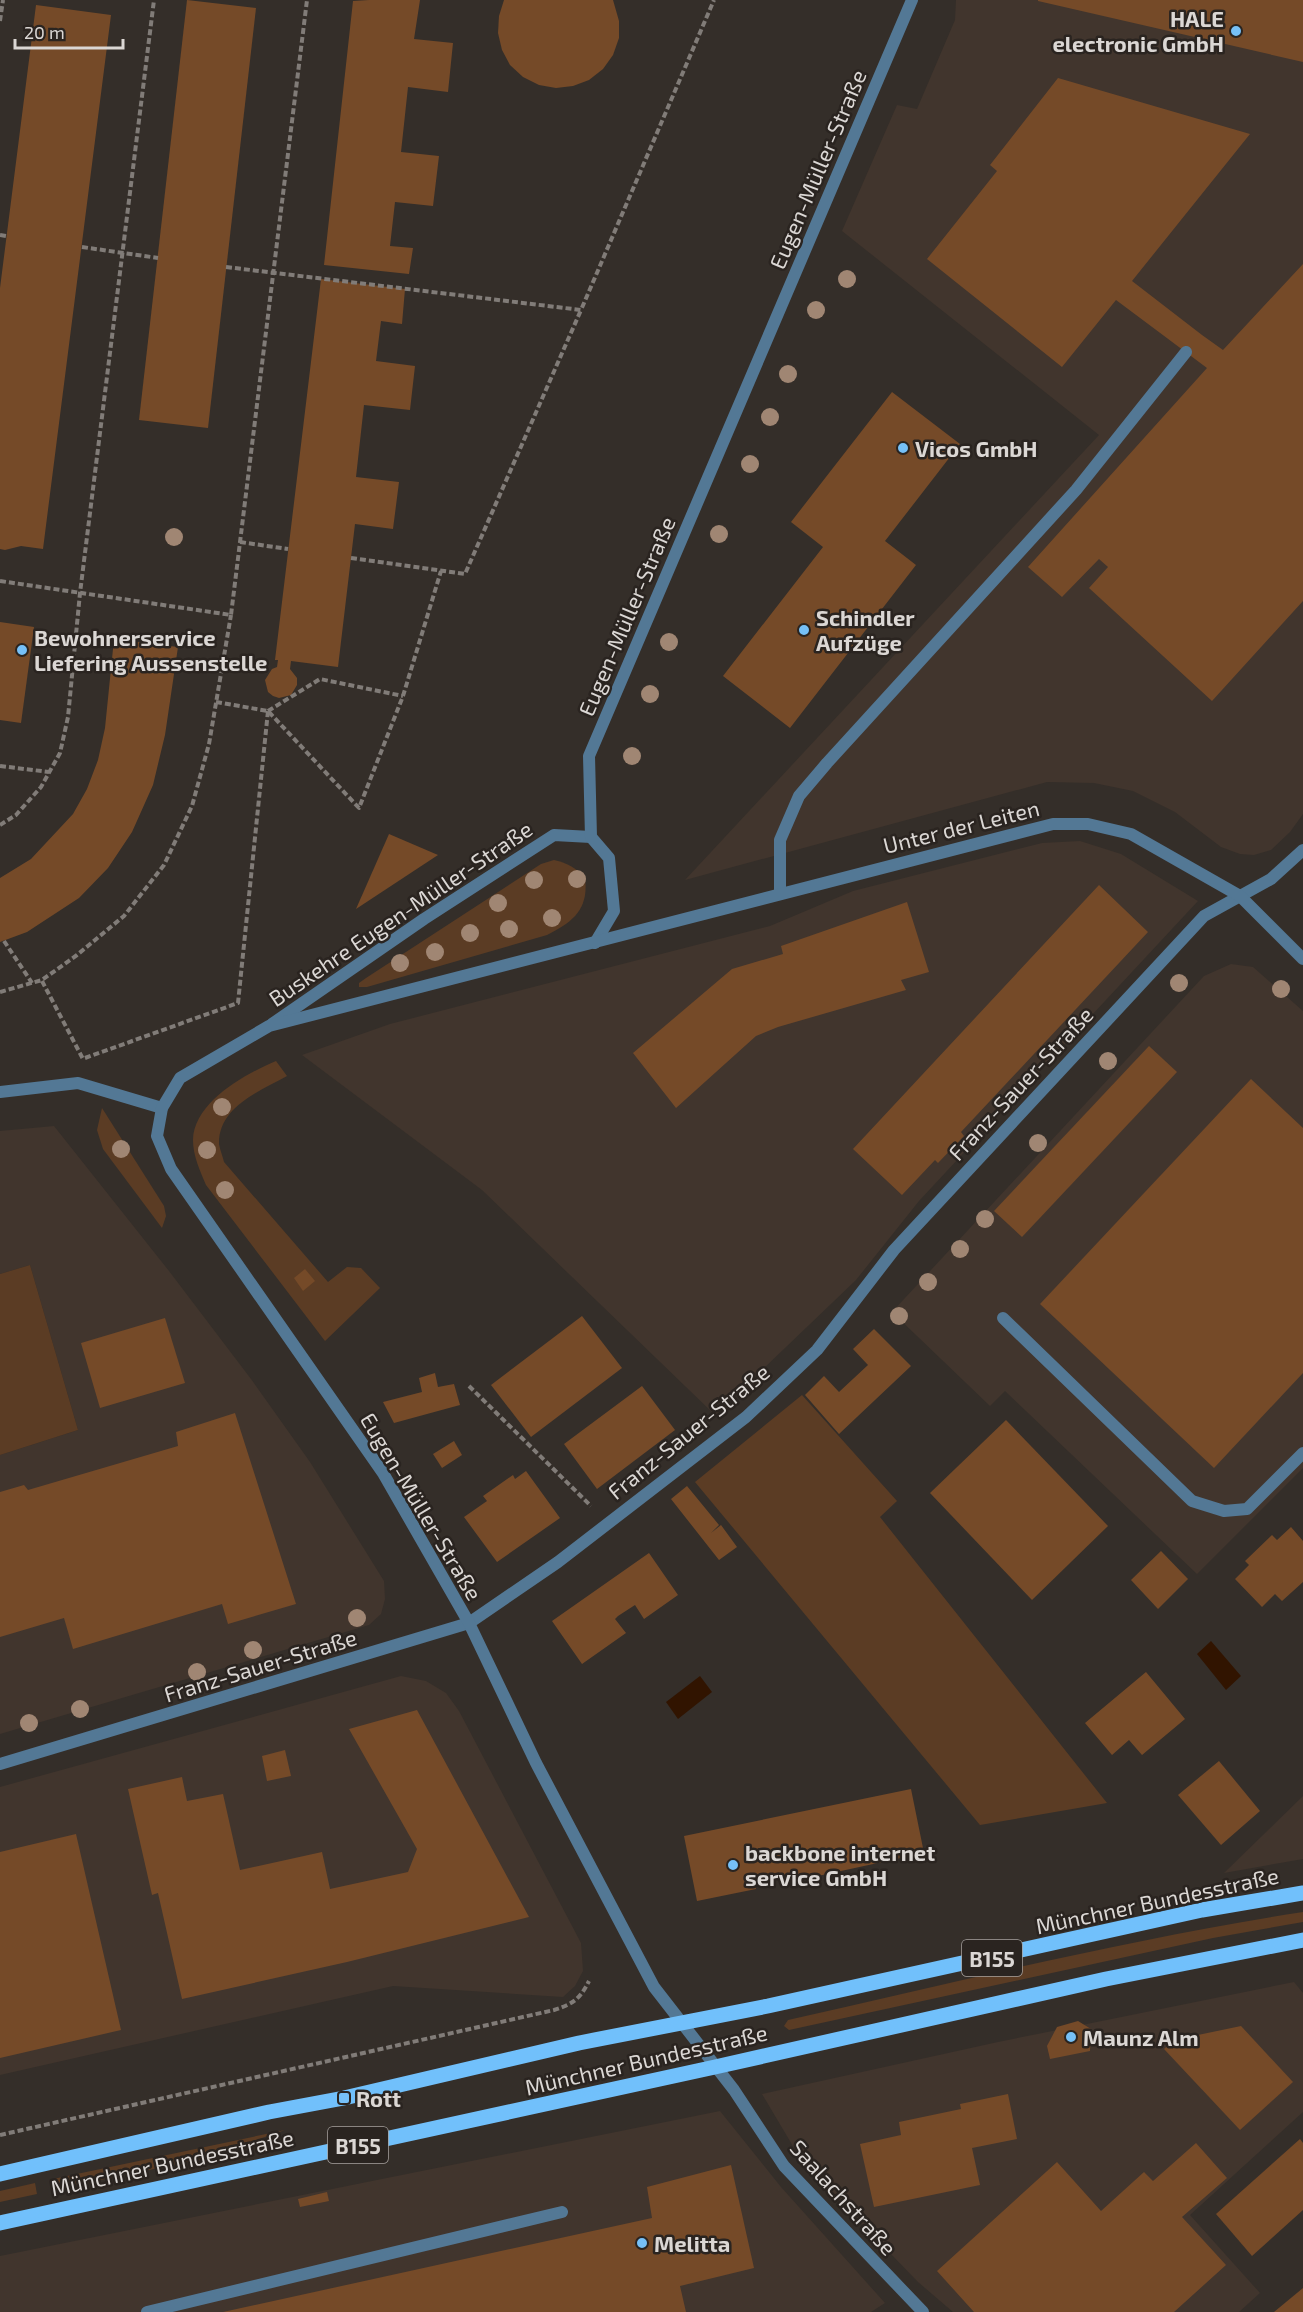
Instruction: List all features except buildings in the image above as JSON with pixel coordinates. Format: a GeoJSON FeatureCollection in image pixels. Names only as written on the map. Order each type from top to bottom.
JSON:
{"type":"FeatureCollection","features":[{"type":"Feature","properties":{"kind":"main road","name":"Münchner Bundesstraße"},"geometry":{"type":"LineString","coordinates":[[0,2174],[579,2043],[998,1956],[1202,1910],[1303,1893]]}},
{"type":"Feature","properties":{"kind":"main road","name":"Münchner Bundesstraße"},"geometry":{"type":"LineString","coordinates":[[0,2223],[1106,1979],[1303,1940]]}},
{"type":"Feature","properties":{"kind":"street","name":"Eugen-Müller-Straße"},"geometry":{"type":"LineString","coordinates":[[591,837],[589,756],[912,0]]}},
{"type":"Feature","properties":{"kind":"street"},"geometry":{"type":"LineString","coordinates":[[780,894],[780,840],[800,795],[1076,490],[1186,352]]}},
{"type":"Feature","properties":{"kind":"street","name":"Unter der Leiten"},"geometry":{"type":"LineString","coordinates":[[595,943],[1053,824],[1088,824],[1131,834],[1240,896],[1303,959]]}},
{"type":"Feature","properties":{"kind":"street","name":"Buskehre Eugen-Müller-Straße"},"geometry":{"type":"LineString","coordinates":[[269,1026],[424,919],[554,835],[591,837]]}},
{"type":"Feature","properties":{"kind":"street"},"geometry":{"type":"LineString","coordinates":[[0,1092],[78,1083],[162,1108],[180,1078],[269,1026],[595,943],[614,911],[609,858],[591,837]]}},
{"type":"Feature","properties":{"kind":"street","name":"Franz-Sauer-Straße"},"geometry":{"type":"LineString","coordinates":[[0,1764],[469,1623],[558,1562],[746,1417],[817,1350],[894,1250],[1203,916],[1271,879],[1303,850]]}},
{"type":"Feature","properties":{"kind":"street","name":"Eugen-Müller-Straße"},"geometry":{"type":"LineString","coordinates":[[162,1108],[157,1136],[171,1169],[383,1473],[469,1623],[536,1762],[654,1987],[681,2023]]}},
{"type":"Feature","properties":{"kind":"street"},"geometry":{"type":"LineString","coordinates":[[1003,1318],[1192,1501],[1224,1511],[1247,1509],[1303,1454]]}},
{"type":"Feature","properties":{"kind":"street","name":"Saalachstraße"},"geometry":{"type":"LineString","coordinates":[[681,2023],[734,2091],[784,2166],[918,2311]]}},
{"type":"Feature","properties":{"kind":"street"},"geometry":{"type":"LineString","coordinates":[[147,2312],[562,2212]]}},
{"type":"Feature","properties":{"kind":"path"},"geometry":{"type":"LineString","coordinates":[[0,21],[3,0]]}},
{"type":"Feature","properties":{"kind":"path"},"geometry":{"type":"LineString","coordinates":[[0,825],[22,808],[41,787],[60,753],[68,717],[80,593],[154,0]]}},
{"type":"Feature","properties":{"kind":"path"},"geometry":{"type":"LineString","coordinates":[[0,992],[42,980],[124,916],[164,865],[192,806],[210,744],[231,615],[307,0]]}},
{"type":"Feature","properties":{"kind":"path"},"geometry":{"type":"LineString","coordinates":[[351,558],[465,574],[714,0]]}},
{"type":"Feature","properties":{"kind":"path"},"geometry":{"type":"LineString","coordinates":[[0,236],[6,236]]}},
{"type":"Feature","properties":{"kind":"path"},"geometry":{"type":"LineString","coordinates":[[82,246],[158,258]]}},
{"type":"Feature","properties":{"kind":"path"},"geometry":{"type":"LineString","coordinates":[[226,267],[581,310]]}},
{"type":"Feature","properties":{"kind":"path"},"geometry":{"type":"LineString","coordinates":[[240,543],[288,549]]}},
{"type":"Feature","properties":{"kind":"path"},"geometry":{"type":"LineString","coordinates":[[216,702],[268,711],[359,808],[403,696],[441,571]]}},
{"type":"Feature","properties":{"kind":"path"},"geometry":{"type":"LineString","coordinates":[[0,581],[231,615]]}},
{"type":"Feature","properties":{"kind":"path"},"geometry":{"type":"LineString","coordinates":[[268,711],[320,679],[403,696]]}},
{"type":"Feature","properties":{"kind":"path"},"geometry":{"type":"LineString","coordinates":[[83,1058],[238,1003],[268,711]]}},
{"type":"Feature","properties":{"kind":"path"},"geometry":{"type":"LineString","coordinates":[[0,766],[49,772]]}},
{"type":"Feature","properties":{"kind":"path"},"geometry":{"type":"LineString","coordinates":[[4,941],[32,983]]}},
{"type":"Feature","properties":{"kind":"path"},"geometry":{"type":"LineString","coordinates":[[42,980],[83,1058],[78,1083]]}},
{"type":"Feature","properties":{"kind":"path"},"geometry":{"type":"LineString","coordinates":[[469,1386],[608,1523]]}},
{"type":"Feature","properties":{"kind":"path"},"geometry":{"type":"LineString","coordinates":[[0,2135],[554,2010],[571,2005],[584,1992],[589,1981]]}},
{"type":"Feature","properties":{"kind":"shaded area"},"geometry":{"type":"Polygon","coordinates":[[[956,0],[1303,0],[1303,814],[1290,832],[1271,850],[1254,855],[1240,854],[1221,847],[1175,812],[1133,791],[1094,783],[1047,782],[685,880],[1099,435],[842,231],[897,105],[917,109],[955,20],[956,0]]]}},
{"type":"Feature","properties":{"kind":"shaded area"},"geometry":{"type":"Polygon","coordinates":[[[1080,841],[1121,854],[1198,901],[919,1201],[856,1280],[715,1415],[482,1190],[302,1055],[390,1024],[770,926],[853,891],[1042,843],[1080,841]]]}},
{"type":"Feature","properties":{"kind":"shaded area"},"geometry":{"type":"Polygon","coordinates":[[[554,860],[571,866],[585,878],[586,889],[582,906],[564,925],[547,935],[367,987],[359,987],[359,983],[366,978],[541,864],[554,860]]]}},
{"type":"Feature","properties":{"kind":"shaded area"},"geometry":{"type":"Polygon","coordinates":[[[1231,964],[1253,967],[1303,1011],[1303,1468],[1197,1574],[1005,1391],[990,1406],[892,1312],[1204,976],[1231,964]]]}},
{"type":"Feature","properties":{"kind":"shaded area"},"geometry":{"type":"Polygon","coordinates":[[[276,1061],[287,1076],[253,1094],[233,1110],[225,1120],[219,1144],[224,1162],[328,1282],[347,1267],[361,1268],[380,1288],[325,1341],[206,1185],[194,1152],[193,1140],[202,1113],[223,1091],[250,1073],[276,1061]]]}},
{"type":"Feature","properties":{"kind":"shaded area"},"geometry":{"type":"Polygon","coordinates":[[[102,1108],[164,1206],[166,1216],[162,1228],[103,1149],[97,1130],[102,1108]]]}},
{"type":"Feature","properties":{"kind":"shaded area"},"geometry":{"type":"Polygon","coordinates":[[[54,1126],[169,1271],[251,1379],[310,1462],[384,1581],[385,1599],[381,1614],[369,1625],[0,1734],[0,1455],[78,1430],[30,1265],[0,1274],[0,1131],[54,1126]]]}},
{"type":"Feature","properties":{"kind":"shaded area"},"geometry":{"type":"Polygon","coordinates":[[[30,1265],[78,1430],[0,1455],[0,1274],[30,1265]]]}},
{"type":"Feature","properties":{"kind":"shaded area"},"geometry":{"type":"Polygon","coordinates":[[[802,1395],[897,1501],[880,1517],[1107,1803],[980,1825],[695,1482],[802,1395]]]}},
{"type":"Feature","properties":{"kind":"shaded area"},"geometry":{"type":"Polygon","coordinates":[[[1211,1641],[1241,1676],[1226,1690],[1197,1654],[1211,1641]]]}},
{"type":"Feature","properties":{"kind":"shaded area"},"geometry":{"type":"Polygon","coordinates":[[[401,1676],[426,1681],[446,1693],[459,1711],[581,1943],[583,1971],[575,1986],[563,1997],[393,1986],[0,2075],[0,1787],[401,1676]]]}},
{"type":"Feature","properties":{"kind":"shaded area"},"geometry":{"type":"Polygon","coordinates":[[[700,1676],[712,1692],[678,1719],[666,1702],[700,1676]]]}},
{"type":"Feature","properties":{"kind":"shaded area"},"geometry":{"type":"Polygon","coordinates":[[[1303,1796],[1303,1859],[1224,1873],[1303,1796]]]}},
{"type":"Feature","properties":{"kind":"shaded area"},"geometry":{"type":"Polygon","coordinates":[[[1303,1912],[1303,1922],[1213,1938],[789,2030],[784,2026],[788,2020],[1045,1962],[1174,1935],[1303,1912]]]}},
{"type":"Feature","properties":{"kind":"shaded area"},"geometry":{"type":"Polygon","coordinates":[[[1294,1982],[1303,1993],[1303,2112],[1190,2215],[1260,2293],[1239,2312],[953,2312],[918,2282],[803,2163],[762,2094],[998,2042],[1294,1982]]]}},
{"type":"Feature","properties":{"kind":"shaded area"},"geometry":{"type":"Polygon","coordinates":[[[720,2111],[781,2187],[885,2303],[871,2312],[0,2312],[0,2256],[720,2111]]]}},
{"type":"Feature","properties":{"kind":"shaded area"},"geometry":{"type":"Polygon","coordinates":[[[285,2130],[198,2160],[56,2189],[53,2179],[285,2130]]]}},
{"type":"Feature","properties":{"kind":"shaded area"},"geometry":{"type":"Polygon","coordinates":[[[35,2183],[37,2194],[0,2202],[0,2191],[35,2183]]]}},
{"type":"Feature","properties":{"kind":"place","name":"HALE electronic GmbH"},"geometry":{"type":"Point","coordinates":[1236,31]}},
{"type":"Feature","properties":{"kind":"place","name":"Vicos GmbH"},"geometry":{"type":"Point","coordinates":[903,448]}},
{"type":"Feature","properties":{"kind":"place","name":"Schindler Aufzüge"},"geometry":{"type":"Point","coordinates":[804,630]}},
{"type":"Feature","properties":{"kind":"place","name":"Bewohnerservice Liefering Aussenstelle"},"geometry":{"type":"Point","coordinates":[22,650]}},
{"type":"Feature","properties":{"kind":"place","name":"backbone internet service GmbH"},"geometry":{"type":"Point","coordinates":[733,1865]}},
{"type":"Feature","properties":{"kind":"place","name":"Maunz Alm"},"geometry":{"type":"Point","coordinates":[1071,2037]}},
{"type":"Feature","properties":{"kind":"place","name":"Rott"},"geometry":{"type":"Point","coordinates":[344,2098]}},
{"type":"Feature","properties":{"kind":"place","name":"Melitta"},"geometry":{"type":"Point","coordinates":[642,2243]}}]}
